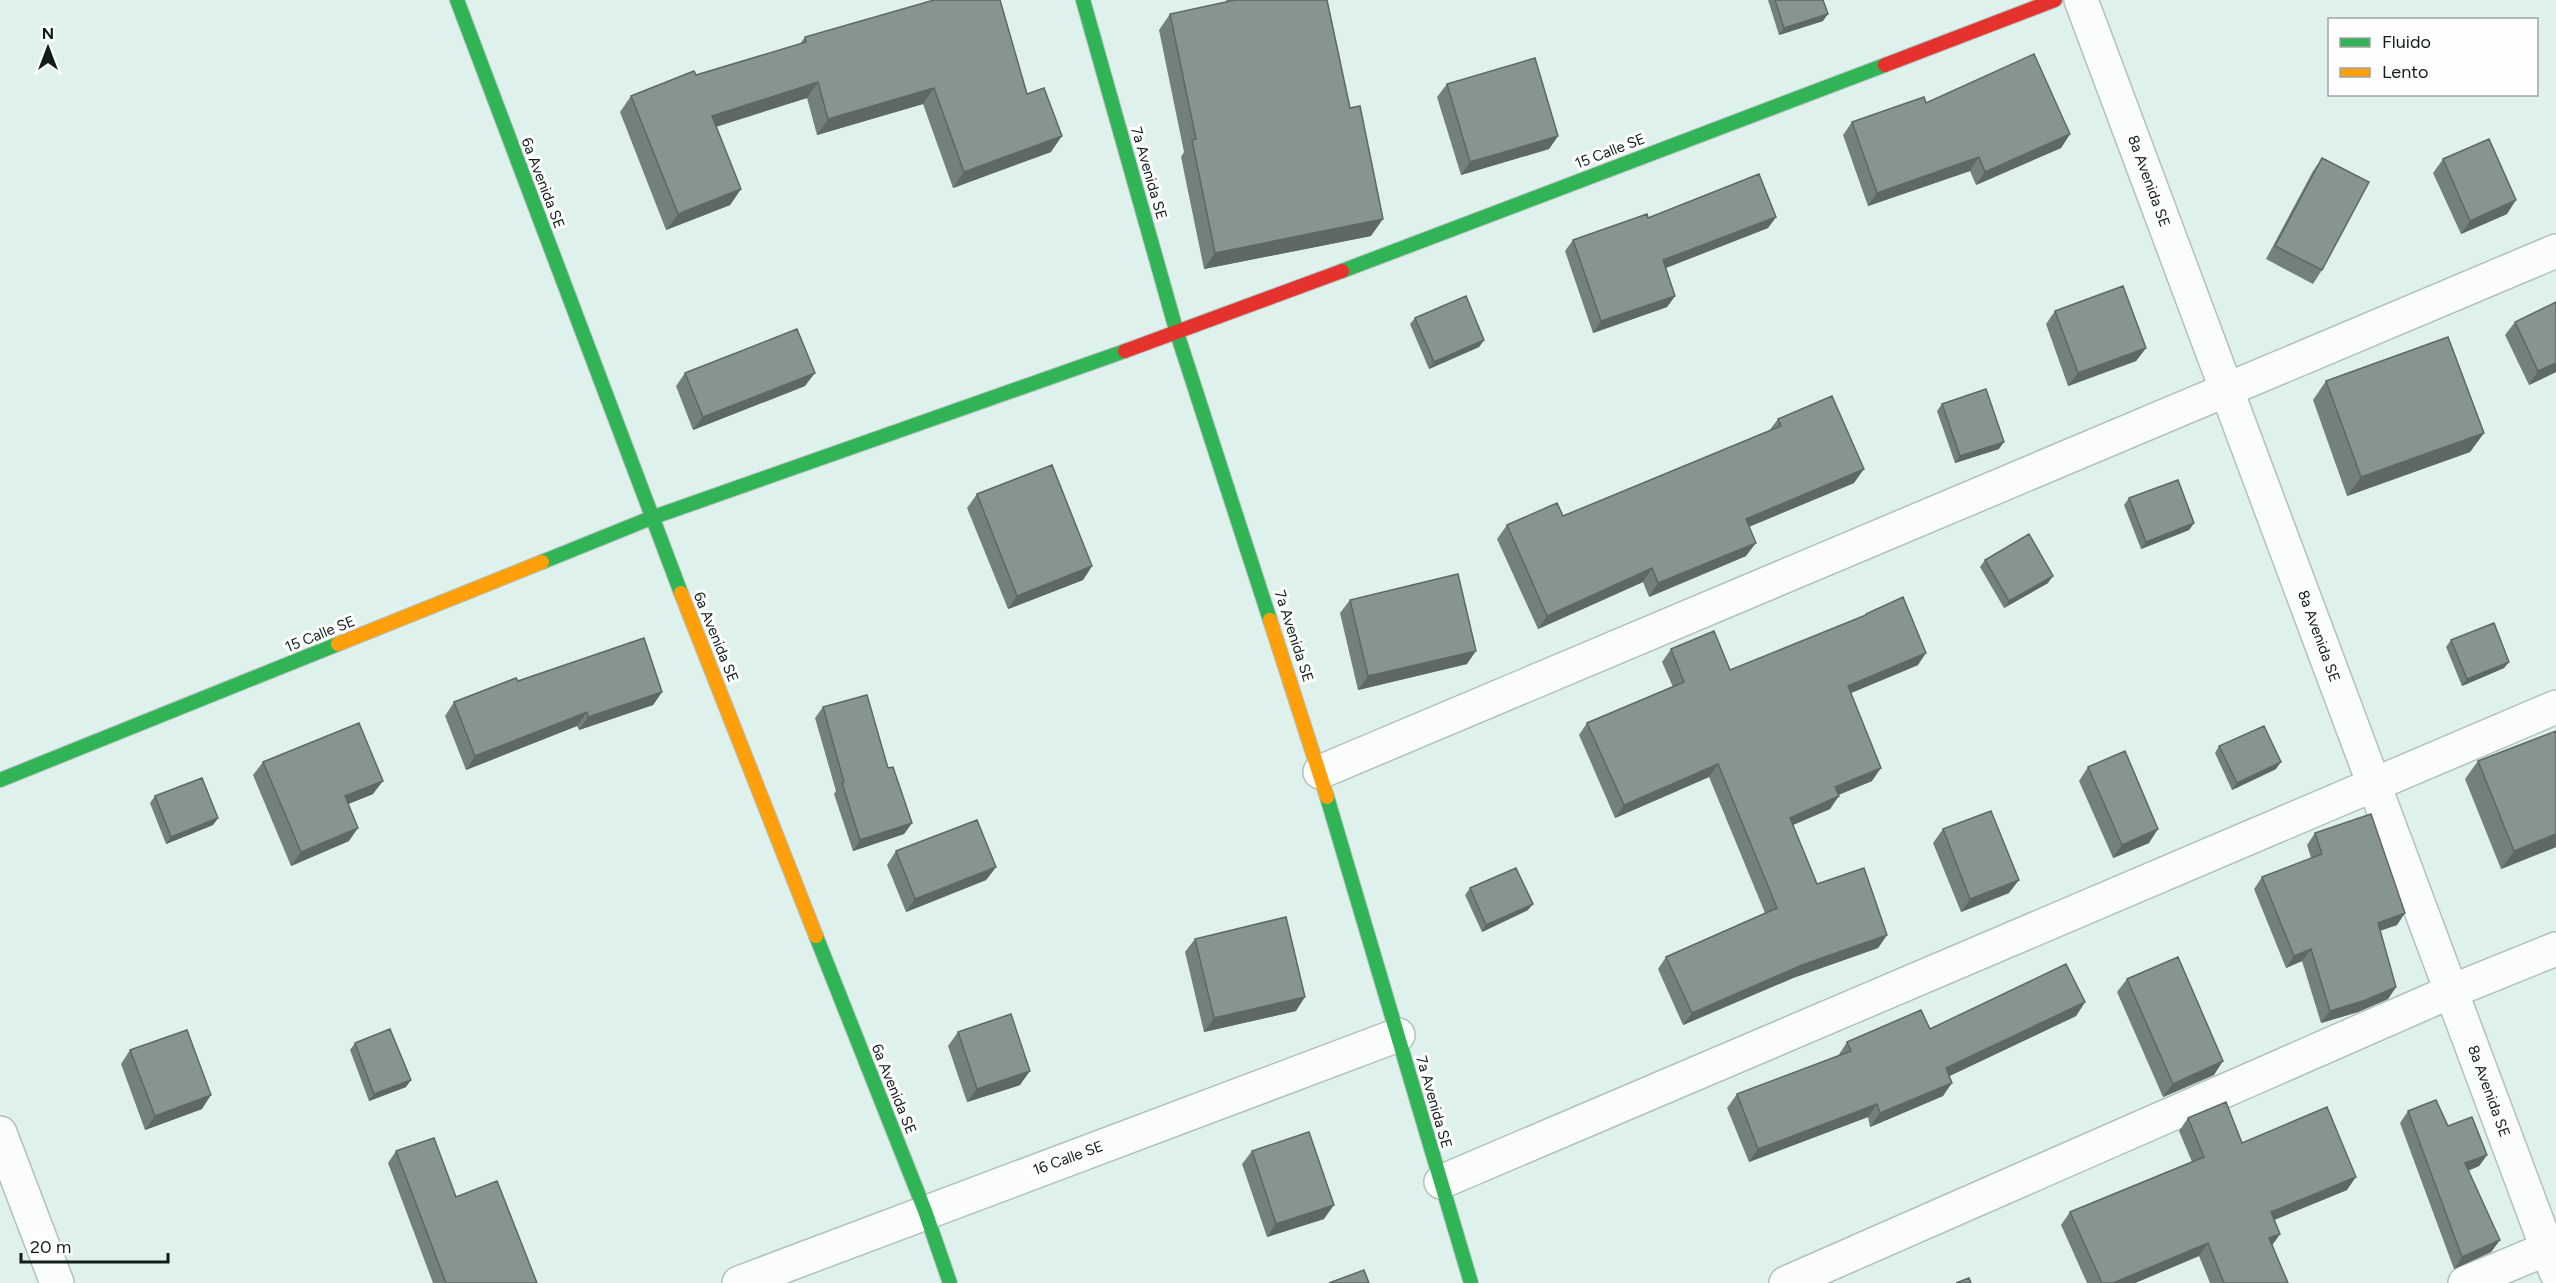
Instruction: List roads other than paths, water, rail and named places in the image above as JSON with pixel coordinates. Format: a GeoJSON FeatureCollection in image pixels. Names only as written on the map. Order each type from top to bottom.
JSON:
{"type":"FeatureCollection","features":[{"type":"Feature","properties":{"kind":"street","name":"6a Avenida SE"},"geometry":{"type":"LineString","coordinates":[[457,0],[651,518],[925,1211],[950,1283]]}},
{"type":"Feature","properties":{"kind":"street","name":"7a Avenida SE"},"geometry":{"type":"LineString","coordinates":[[1083,0],[1178,333],[1320,772],[1471,1283]]}},
{"type":"Feature","properties":{"kind":"street","name":"15 Calle SE"},"geometry":{"type":"LineString","coordinates":[[0,780],[651,518],[1178,333],[2055,0]]}},
{"type":"Feature","properties":{"kind":"street","name":"8a Avenida SE"},"geometry":{"type":"LineString","coordinates":[[2081,0],[2553,1255]]}},
{"type":"Feature","properties":{"kind":"street"},"geometry":{"type":"LineString","coordinates":[[1320,772],[2556,251]]}},
{"type":"Feature","properties":{"kind":"street"},"geometry":{"type":"LineString","coordinates":[[1440,1182],[2556,707]]}},
{"type":"Feature","properties":{"kind":"street"},"geometry":{"type":"LineString","coordinates":[[1786,1283],[2452,991],[2556,949]]}},
{"type":"Feature","properties":{"kind":"street","name":"16 Calle SE"},"geometry":{"type":"LineString","coordinates":[[739,1283],[925,1211],[1398,1035]]}},
{"type":"Feature","properties":{"kind":"street"},"geometry":{"type":"LineString","coordinates":[[0,1133],[57,1283]]}},
{"type":"Feature","properties":{"kind":"street"},"geometry":{"type":"LineString","coordinates":[[2465,1283],[2553,1255]]}}]}
